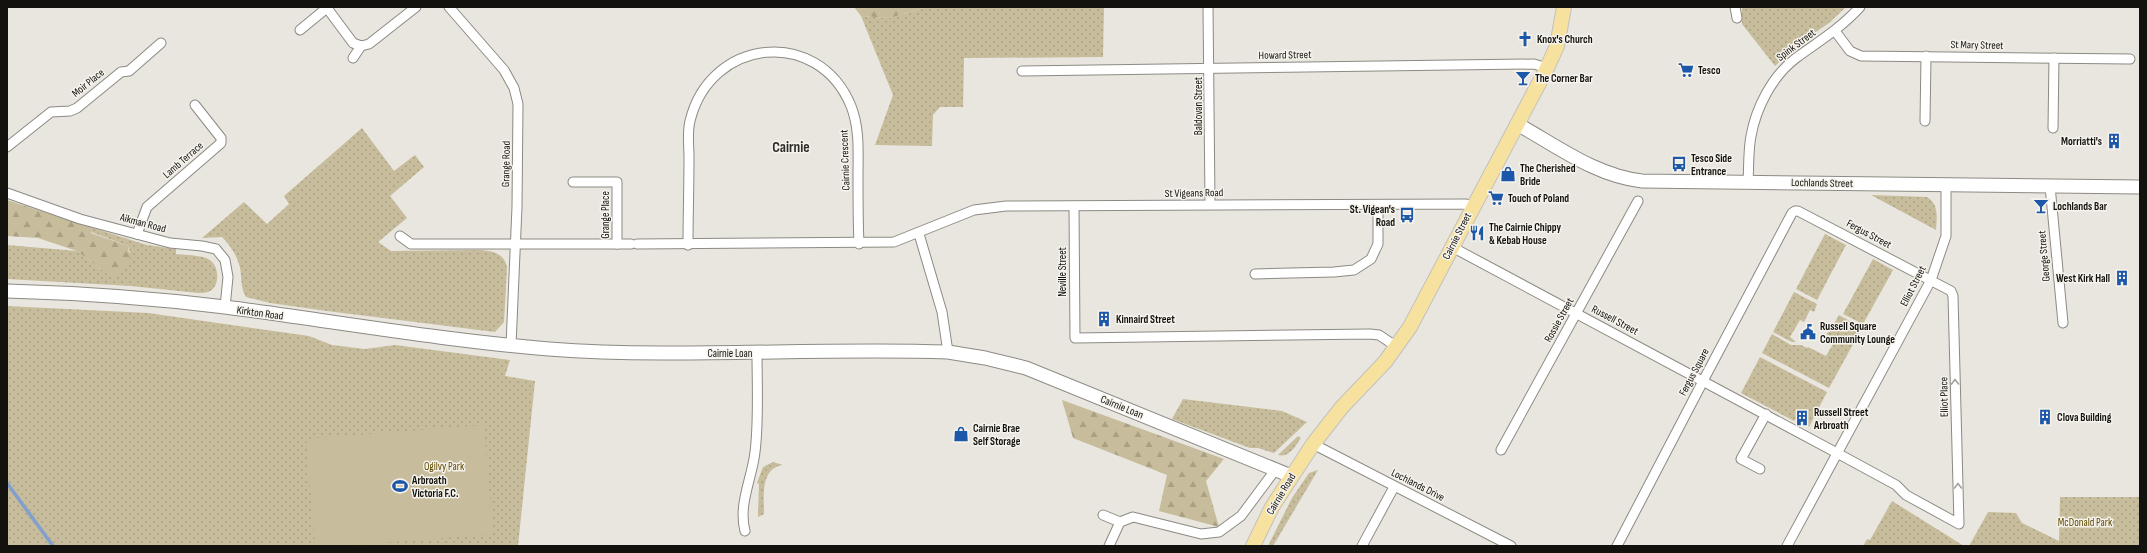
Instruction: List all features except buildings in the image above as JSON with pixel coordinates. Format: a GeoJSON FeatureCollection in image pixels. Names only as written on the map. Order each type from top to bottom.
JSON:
{"type":"FeatureCollection","features":[{"type":"Feature","properties":{"kind":"main road","name":"Cairnie Street"},"geometry":{"type":"LineString","coordinates":[[1313,444],[1342,407],[1397,347],[1547,68],[1557,46],[1564,7]]}},
{"type":"Feature","properties":{"kind":"main road","name":"Cairnie Road"},"geometry":{"type":"LineString","coordinates":[[1253,546],[1272,507],[1313,444]]}},
{"type":"Feature","properties":{"kind":"street"},"geometry":{"type":"LineString","coordinates":[[300,30],[328,7],[353,43],[361,46],[369,44],[416,7]]}},
{"type":"Feature","properties":{"kind":"street","name":"Grange Road"},"geometry":{"type":"LineString","coordinates":[[449,7],[504,70],[514,88],[518,104],[516,244],[511,345]]}},
{"type":"Feature","properties":{"kind":"street","name":"Baldovan Street"},"geometry":{"type":"LineString","coordinates":[[1208,7],[1210,68],[1210,204]]}},
{"type":"Feature","properties":{"kind":"street"},"geometry":{"type":"LineString","coordinates":[[1734,7],[1737,18]]}},
{"type":"Feature","properties":{"kind":"street","name":"Spink Street"},"geometry":{"type":"LineString","coordinates":[[1748,182],[1750,137],[1766,93],[1780,72],[1794,59],[1835,31],[1860,7]]}},
{"type":"Feature","properties":{"kind":"street","name":"St Mary Street"},"geometry":{"type":"LineString","coordinates":[[1835,31],[1850,51],[1861,56],[2130,59]]}},
{"type":"Feature","properties":{"kind":"street","name":"Moir Place"},"geometry":{"type":"LineString","coordinates":[[7,147],[51,112],[70,111],[77,108],[121,72],[130,70],[161,43]]}},
{"type":"Feature","properties":{"kind":"street"},"geometry":{"type":"LineString","coordinates":[[353,58],[361,46]]}},
{"type":"Feature","properties":{"kind":"street","name":"Cairnie Crescent"},"geometry":{"type":"LineString","coordinates":[[688,245],[690,122],[698,99],[714,74],[734,60],[755,53],[773,51],[800,56],[823,68],[837,82],[850,105],[857,130],[859,244]]}},
{"type":"Feature","properties":{"kind":"street"},"geometry":{"type":"LineString","coordinates":[[1925,121],[1926,56]]}},
{"type":"Feature","properties":{"kind":"street"},"geometry":{"type":"LineString","coordinates":[[2053,128],[2054,58]]}},
{"type":"Feature","properties":{"kind":"street","name":"Howard Street"},"geometry":{"type":"LineString","coordinates":[[1022,71],[1534,64],[1547,68]]}},
{"type":"Feature","properties":{"kind":"street","name":"Lamb Terrace"},"geometry":{"type":"LineString","coordinates":[[136,234],[147,207],[221,143],[221,138],[195,105]]}},
{"type":"Feature","properties":{"kind":"street","name":"Lochlands Street"},"geometry":{"type":"LineString","coordinates":[[1517,124],[1598,169],[1622,178],[1650,181],[2140,187]]}},
{"type":"Feature","properties":{"kind":"street","name":"Grange Place"},"geometry":{"type":"LineString","coordinates":[[572,182],[617,182],[617,244]]}},
{"type":"Feature","properties":{"kind":"street","name":"Elliot Street"},"geometry":{"type":"LineString","coordinates":[[1787,546],[1931,280],[1946,236],[1946,185]]}},
{"type":"Feature","properties":{"kind":"street","name":"George Street"},"geometry":{"type":"LineString","coordinates":[[2050,186],[2063,323]]}},
{"type":"Feature","properties":{"kind":"street","name":"Aikman Road"},"geometry":{"type":"LineString","coordinates":[[7,193],[80,219],[170,243],[216,249],[225,260],[228,278],[225,307]]}},
{"type":"Feature","properties":{"kind":"street","name":"Rossie Street"},"geometry":{"type":"LineString","coordinates":[[1501,450],[1638,201]]}},
{"type":"Feature","properties":{"kind":"street","name":"St Vigeans Road"},"geometry":{"type":"LineString","coordinates":[[919,234],[974,210],[1006,206],[1466,204],[1473,206]]}},
{"type":"Feature","properties":{"kind":"street"},"geometry":{"type":"LineString","coordinates":[[1255,274],[1354,270],[1371,259],[1378,244],[1378,205]]}},
{"type":"Feature","properties":{"kind":"street","name":"Neville Street"},"geometry":{"type":"LineString","coordinates":[[1074,206],[1075,338],[1370,334],[1379,335],[1397,347]]}},
{"type":"Feature","properties":{"kind":"street","name":"Fergus Street"},"geometry":{"type":"LineString","coordinates":[[1795,211],[1798,211],[1931,280]]}},
{"type":"Feature","properties":{"kind":"street","name":"Fergus Square"},"geometry":{"type":"LineString","coordinates":[[1617,546],[1703,381],[1795,211]]}},
{"type":"Feature","properties":{"kind":"street"},"geometry":{"type":"LineString","coordinates":[[400,236],[411,244],[688,245],[859,244],[894,242],[919,234],[942,312],[948,352]]}},
{"type":"Feature","properties":{"kind":"street","name":"Russell Street"},"geometry":{"type":"LineString","coordinates":[[1452,247],[1837,453]]}},
{"type":"Feature","properties":{"kind":"street","name":"Elliot Place"},"geometry":{"type":"LineString","coordinates":[[1837,453],[1896,485],[1906,495],[1959,524],[1953,296],[1951,291],[1931,280]]}},
{"type":"Feature","properties":{"kind":"street","name":"Kirkton Road"},"geometry":{"type":"LineString","coordinates":[[7,291],[91,294],[225,307],[401,332],[511,345]]}},
{"type":"Feature","properties":{"kind":"street","name":"Cairnie Loan"},"geometry":{"type":"LineString","coordinates":[[511,345],[652,353],[948,352],[1026,368],[1292,476]]}},
{"type":"Feature","properties":{"kind":"street"},"geometry":{"type":"LineString","coordinates":[[745,531],[742,519],[743,507],[755,452],[757,353]]}},
{"type":"Feature","properties":{"kind":"street"},"geometry":{"type":"LineString","coordinates":[[1760,469],[1741,459],[1766,414]]}},
{"type":"Feature","properties":{"kind":"street","name":"Lochlands Drive"},"geometry":{"type":"LineString","coordinates":[[1313,444],[1511,546]]}},
{"type":"Feature","properties":{"kind":"street"},"geometry":{"type":"LineString","coordinates":[[1103,515],[1120,522],[1133,517],[1201,534],[1219,532],[1241,516],[1276,469]]}},
{"type":"Feature","properties":{"kind":"street"},"geometry":{"type":"LineString","coordinates":[[1362,546],[1394,487]]}},
{"type":"Feature","properties":{"kind":"street"},"geometry":{"type":"LineString","coordinates":[[1109,546],[1120,522]]}},
{"type":"Feature","properties":{"kind":"green space"},"geometry":{"type":"Polygon","coordinates":[[[854,7],[927,7],[890,18],[861,16],[854,7]]]}},
{"type":"Feature","properties":{"kind":"green space"},"geometry":{"type":"Polygon","coordinates":[[[927,7],[1104,7],[1103,57],[964,58],[963,107],[940,107],[933,115],[932,146],[875,145],[893,95],[861,16],[890,18],[927,7]]]}},
{"type":"Feature","properties":{"kind":"green space"},"geometry":{"type":"Polygon","coordinates":[[[1742,7],[1846,7],[1829,23],[1797,45],[1775,66],[1742,24],[1742,7]]]}},
{"type":"Feature","properties":{"kind":"green space"},"geometry":{"type":"Polygon","coordinates":[[[362,128],[394,171],[415,155],[424,167],[390,196],[407,218],[378,242],[391,251],[479,250],[493,252],[500,256],[507,267],[504,322],[495,332],[270,303],[246,297],[242,284],[239,264],[230,246],[222,237],[202,238],[244,202],[267,224],[289,204],[284,196],[362,128]]]}},
{"type":"Feature","properties":{"kind":"green space"},"geometry":{"type":"Polygon","coordinates":[[[1871,195],[1927,197],[1934,203],[1937,216],[1936,230],[1871,195]]]}},
{"type":"Feature","properties":{"kind":"green space"},"geometry":{"type":"Polygon","coordinates":[[[7,200],[93,228],[91,233],[128,246],[130,260],[116,276],[108,274],[77,251],[38,238],[7,236],[7,200]]]}},
{"type":"Feature","properties":{"kind":"green space"},"geometry":{"type":"Polygon","coordinates":[[[93,228],[147,245],[176,249],[176,254],[207,258],[216,267],[217,282],[212,290],[204,293],[198,293],[131,286],[7,279],[7,245],[77,251],[108,274],[130,252],[128,246],[91,232],[93,228]]]}},
{"type":"Feature","properties":{"kind":"green space"},"geometry":{"type":"Polygon","coordinates":[[[1825,234],[1846,245],[1817,300],[1796,289],[1825,234]]]}},
{"type":"Feature","properties":{"kind":"green space"},"geometry":{"type":"Polygon","coordinates":[[[1873,259],[1893,270],[1863,324],[1843,314],[1873,259]]]}},
{"type":"Feature","properties":{"kind":"green space"},"geometry":{"type":"Polygon","coordinates":[[[1794,292],[1817,304],[1814,312],[1810,310],[1804,322],[1800,320],[1790,337],[1796,342],[1792,342],[1773,332],[1794,292]]]}},
{"type":"Feature","properties":{"kind":"green space","name":"Ogilvy Park"},"geometry":{"type":"Polygon","coordinates":[[[7,306],[148,313],[309,336],[332,345],[365,349],[395,345],[510,360],[505,376],[535,381],[518,546],[7,546],[7,306]]]}},
{"type":"Feature","properties":{"kind":"green space"},"geometry":{"type":"Polygon","coordinates":[[[1839,315],[1862,328],[1829,388],[1762,353],[1772,334],[1791,345],[1808,347],[1826,356],[1836,339],[1826,334],[1830,331],[1839,315]]]}},
{"type":"Feature","properties":{"kind":"green space"},"geometry":{"type":"Polygon","coordinates":[[[1760,357],[1827,392],[1809,427],[1804,424],[1808,417],[1801,413],[1794,421],[1741,393],[1760,357]]]}},
{"type":"Feature","properties":{"kind":"green space"},"geometry":{"type":"Polygon","coordinates":[[[1183,399],[1282,411],[1307,422],[1274,453],[1258,448],[1250,448],[1172,419],[1183,399]]]}},
{"type":"Feature","properties":{"kind":"green space"},"geometry":{"type":"Polygon","coordinates":[[[1062,400],[1224,459],[1206,481],[1219,527],[1159,511],[1167,475],[1073,438],[1062,400]]]}},
{"type":"Feature","properties":{"kind":"green space","name":"Arbroath Victoria F.C."},"geometry":{"type":"Polygon","coordinates":[[[484,425],[493,534],[343,546],[315,546],[306,439],[484,425]]]}},
{"type":"Feature","properties":{"kind":"green space"},"geometry":{"type":"Polygon","coordinates":[[[1298,436],[1301,438],[1292,451],[1286,455],[1278,455],[1298,436]]]}},
{"type":"Feature","properties":{"kind":"green space"},"geometry":{"type":"Polygon","coordinates":[[[773,462],[783,465],[776,467],[767,477],[764,492],[764,514],[758,517],[759,484],[757,483],[763,467],[773,462]]]}},
{"type":"Feature","properties":{"kind":"green space"},"geometry":{"type":"Polygon","coordinates":[[[1318,470],[1273,546],[1268,546],[1292,498],[1309,473],[1318,470]]]}},
{"type":"Feature","properties":{"kind":"green space","name":"McDonald Park"},"geometry":{"type":"Polygon","coordinates":[[[2060,497],[2140,497],[2140,546],[1969,546],[1988,512],[2016,513],[2022,523],[2059,541],[2060,497]]]}},
{"type":"Feature","properties":{"kind":"green space"},"geometry":{"type":"Polygon","coordinates":[[[1892,501],[1964,546],[1863,546],[1867,539],[1870,540],[1892,501]]]}},
{"type":"Feature","properties":{"kind":"waterway"},"geometry":{"type":"LineString","coordinates":[[7,483],[53,546]]}},
{"type":"Feature","properties":{"kind":"place","name":"Knox's Church"},"geometry":{"type":"Point","coordinates":[1525,39]}},
{"type":"Feature","properties":{"kind":"place","name":"Tesco"},"geometry":{"type":"Point","coordinates":[1686,70]}},
{"type":"Feature","properties":{"kind":"place","name":"The Corner Bar"},"geometry":{"type":"Point","coordinates":[1523,78]}},
{"type":"Feature","properties":{"kind":"place","name":"Morriatti's"},"geometry":{"type":"Point","coordinates":[2114,141]}},
{"type":"Feature","properties":{"kind":"place","name":"Tesco Side Entrance"},"geometry":{"type":"Point","coordinates":[1679,164]}},
{"type":"Feature","properties":{"kind":"place","name":"The Cherished Bride"},"geometry":{"type":"Point","coordinates":[1508,174]}},
{"type":"Feature","properties":{"kind":"place","name":"Touch of Poland"},"geometry":{"type":"Point","coordinates":[1496,198]}},
{"type":"Feature","properties":{"kind":"place","name":"Lochlands Bar"},"geometry":{"type":"Point","coordinates":[2041,206]}},
{"type":"Feature","properties":{"kind":"place","name":"St. Vigean's Road"},"geometry":{"type":"Point","coordinates":[1407,215]}},
{"type":"Feature","properties":{"kind":"place","name":"The Cairnie Chippy & Kebab House"},"geometry":{"type":"Point","coordinates":[1477,233]}},
{"type":"Feature","properties":{"kind":"place","name":"West Kirk Hall"},"geometry":{"type":"Point","coordinates":[2122,278]}},
{"type":"Feature","properties":{"kind":"place","name":"Kinnaird Street"},"geometry":{"type":"Point","coordinates":[1104,319]}},
{"type":"Feature","properties":{"kind":"place","name":"Russell Square Community Lounge"},"geometry":{"type":"Point","coordinates":[1808,332]}},
{"type":"Feature","properties":{"kind":"place","name":"Clova Building"},"geometry":{"type":"Point","coordinates":[2045,417]}},
{"type":"Feature","properties":{"kind":"place","name":"Russell Street Arbroath"},"geometry":{"type":"Point","coordinates":[1802,418]}},
{"type":"Feature","properties":{"kind":"place","name":"Cairnie Brae Self Storage"},"geometry":{"type":"Point","coordinates":[961,434]}},
{"type":"Feature","properties":{"kind":"place","name":"Arbroath Victoria F.C."},"geometry":{"type":"Point","coordinates":[400,486]}},
{"type":"Feature","properties":{"kind":"district","name":"Cairnie"},"geometry":{"type":"Point","coordinates":[791,147]}}]}
